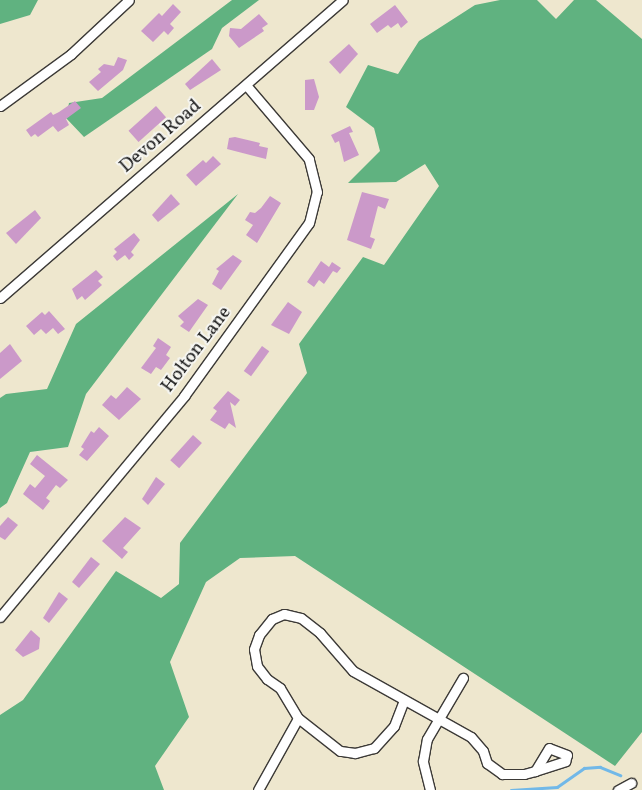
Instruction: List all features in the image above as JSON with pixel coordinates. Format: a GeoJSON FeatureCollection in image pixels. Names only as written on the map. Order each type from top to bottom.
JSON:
{"type":"FeatureCollection","features":[{"type":"Feature","properties":{"kind":"street"},"geometry":{"type":"LineString","coordinates":[[0,106],[71,54],[130,0]]}},
{"type":"Feature","properties":{"kind":"street","name":"Devon Road"},"geometry":{"type":"LineString","coordinates":[[0,298],[343,0]]}},
{"type":"Feature","properties":{"kind":"street","name":"Holton Lane"},"geometry":{"type":"LineString","coordinates":[[0,617],[184,396],[309,223],[317,192],[309,159],[246,85]]}},
{"type":"Feature","properties":{"kind":"street"},"geometry":{"type":"LineString","coordinates":[[404,700],[394,726],[374,748],[366,752],[340,751],[298,718],[280,688],[267,679],[257,666],[254,650],[258,635],[272,619],[284,614],[300,618],[320,633],[353,671],[470,737],[483,751],[487,763],[502,774],[535,771]]}},
{"type":"Feature","properties":{"kind":"street"},"geometry":{"type":"LineString","coordinates":[[430,790],[423,761],[427,740],[463,678]]}},
{"type":"Feature","properties":{"kind":"street"},"geometry":{"type":"LineString","coordinates":[[258,790],[298,718]]}},
{"type":"Feature","properties":{"kind":"street"},"geometry":{"type":"LineString","coordinates":[[618,790],[631,783]]}},
{"type":"Feature","properties":{"kind":"green space"},"geometry":{"type":"Polygon","coordinates":[[[0,0],[38,0],[30,15],[0,24],[0,0]]]}},
{"type":"Feature","properties":{"kind":"green space"},"geometry":{"type":"Polygon","coordinates":[[[232,0],[259,0],[222,28],[212,49],[84,137],[66,118],[69,103],[102,98],[232,0]]]}},
{"type":"Feature","properties":{"kind":"green space"},"geometry":{"type":"Polygon","coordinates":[[[500,0],[537,0],[556,19],[574,0],[596,0],[642,39],[642,732],[615,766],[295,556],[240,558],[206,582],[170,662],[189,717],[155,766],[164,790],[0,790],[0,715],[23,700],[116,571],[161,598],[179,584],[180,543],[307,373],[299,344],[363,257],[384,265],[439,186],[425,164],[396,182],[348,183],[380,151],[374,128],[346,107],[368,65],[398,74],[419,41],[475,5],[500,0]]]}},
{"type":"Feature","properties":{"kind":"green space"},"geometry":{"type":"Polygon","coordinates":[[[238,194],[86,394],[68,447],[30,452],[7,503],[0,508],[0,398],[6,394],[47,389],[76,324],[238,194]]]}},
{"type":"Feature","properties":{"kind":"building"},"geometry":{"type":"Polygon","coordinates":[[[173,4],[181,12],[170,24],[174,28],[168,35],[164,31],[153,42],[141,31],[159,13],[162,16],[173,4]]]}},
{"type":"Feature","properties":{"kind":"building"},"geometry":{"type":"Polygon","coordinates":[[[395,5],[408,22],[401,28],[398,23],[391,28],[388,25],[377,33],[370,24],[395,5]]]}},
{"type":"Feature","properties":{"kind":"building"},"geometry":{"type":"Polygon","coordinates":[[[259,14],[268,24],[262,28],[264,31],[239,48],[229,36],[230,28],[241,29],[259,14]]]}},
{"type":"Feature","properties":{"kind":"building"},"geometry":{"type":"Polygon","coordinates":[[[349,44],[358,54],[340,74],[329,62],[349,44]]]}},
{"type":"Feature","properties":{"kind":"building"},"geometry":{"type":"Polygon","coordinates":[[[118,57],[127,60],[123,70],[98,91],[89,82],[101,72],[98,69],[104,64],[114,66],[118,57]]]}},
{"type":"Feature","properties":{"kind":"building"},"geometry":{"type":"Polygon","coordinates":[[[212,59],[221,70],[190,90],[185,84],[212,59]]]}},
{"type":"Feature","properties":{"kind":"building"},"geometry":{"type":"Polygon","coordinates":[[[314,79],[319,97],[314,110],[305,110],[305,80],[314,79]]]}},
{"type":"Feature","properties":{"kind":"building"},"geometry":{"type":"Polygon","coordinates":[[[75,101],[81,108],[66,119],[69,125],[58,132],[53,126],[38,137],[35,134],[31,137],[26,130],[51,112],[53,115],[75,101]]]}},
{"type":"Feature","properties":{"kind":"building"},"geometry":{"type":"Polygon","coordinates":[[[156,106],[166,117],[139,142],[129,131],[156,106]]]}},
{"type":"Feature","properties":{"kind":"building"},"geometry":{"type":"Polygon","coordinates":[[[350,126],[353,132],[349,133],[359,155],[344,162],[339,141],[335,143],[331,135],[350,126]]]}},
{"type":"Feature","properties":{"kind":"building"},"geometry":{"type":"Polygon","coordinates":[[[235,137],[260,143],[259,146],[268,148],[266,159],[227,149],[229,138],[235,137]]]}},
{"type":"Feature","properties":{"kind":"building"},"geometry":{"type":"Polygon","coordinates":[[[213,156],[221,164],[196,186],[186,175],[203,160],[206,163],[213,156]]]}},
{"type":"Feature","properties":{"kind":"building"},"geometry":{"type":"Polygon","coordinates":[[[362,192],[389,199],[385,209],[378,206],[370,237],[375,239],[371,249],[347,240],[362,192]]]}},
{"type":"Feature","properties":{"kind":"building"},"geometry":{"type":"Polygon","coordinates":[[[171,194],[180,204],[158,222],[152,215],[171,194]]]}},
{"type":"Feature","properties":{"kind":"building"},"geometry":{"type":"Polygon","coordinates":[[[270,196],[281,203],[257,243],[246,235],[253,225],[245,220],[250,212],[255,213],[261,208],[270,196]]]}},
{"type":"Feature","properties":{"kind":"building"},"geometry":{"type":"Polygon","coordinates":[[[35,210],[41,218],[16,244],[6,233],[35,210]]]}},
{"type":"Feature","properties":{"kind":"building"},"geometry":{"type":"Polygon","coordinates":[[[134,233],[140,240],[131,252],[134,255],[129,260],[125,255],[117,261],[113,256],[117,252],[114,249],[134,233]]]}},
{"type":"Feature","properties":{"kind":"building"},"geometry":{"type":"Polygon","coordinates":[[[233,255],[242,261],[221,290],[212,284],[219,271],[216,269],[233,255]]]}},
{"type":"Feature","properties":{"kind":"building"},"geometry":{"type":"Polygon","coordinates":[[[321,261],[329,267],[332,262],[341,268],[337,273],[333,271],[324,284],[319,280],[314,287],[307,282],[321,261]]]}},
{"type":"Feature","properties":{"kind":"building"},"geometry":{"type":"Polygon","coordinates":[[[96,270],[103,277],[98,281],[102,285],[85,300],[82,296],[77,300],[72,289],[96,270]]]}},
{"type":"Feature","properties":{"kind":"building"},"geometry":{"type":"Polygon","coordinates":[[[198,299],[208,305],[189,332],[180,326],[184,322],[178,316],[198,299]]]}},
{"type":"Feature","properties":{"kind":"building"},"geometry":{"type":"Polygon","coordinates":[[[288,302],[302,312],[289,334],[271,325],[288,302]]]}},
{"type":"Feature","properties":{"kind":"building"},"geometry":{"type":"Polygon","coordinates":[[[49,311],[65,329],[58,334],[53,328],[46,334],[41,329],[34,335],[26,326],[42,312],[45,315],[49,311]]]}},
{"type":"Feature","properties":{"kind":"building"},"geometry":{"type":"Polygon","coordinates":[[[158,338],[171,347],[166,355],[170,358],[161,370],[156,367],[151,374],[141,368],[156,348],[153,346],[158,338]]]}},
{"type":"Feature","properties":{"kind":"building"},"geometry":{"type":"Polygon","coordinates":[[[10,344],[22,361],[0,379],[0,353],[10,344]]]}},
{"type":"Feature","properties":{"kind":"building"},"geometry":{"type":"Polygon","coordinates":[[[262,346],[269,351],[251,376],[244,371],[262,346]]]}},
{"type":"Feature","properties":{"kind":"building"},"geometry":{"type":"Polygon","coordinates":[[[127,387],[141,399],[119,420],[102,405],[111,395],[116,399],[127,387]]]}},
{"type":"Feature","properties":{"kind":"building"},"geometry":{"type":"Polygon","coordinates":[[[228,391],[240,400],[235,406],[230,402],[236,428],[229,423],[225,429],[210,420],[217,411],[213,408],[228,391]]]}},
{"type":"Feature","properties":{"kind":"building"},"geometry":{"type":"Polygon","coordinates":[[[99,427],[109,436],[87,461],[79,455],[84,449],[81,447],[91,431],[94,433],[99,427]]]}},
{"type":"Feature","properties":{"kind":"building"},"geometry":{"type":"Polygon","coordinates":[[[193,435],[202,443],[179,468],[170,460],[193,435]]]}},
{"type":"Feature","properties":{"kind":"building"},"geometry":{"type":"Polygon","coordinates":[[[37,455],[68,480],[60,488],[56,485],[46,498],[50,501],[43,510],[23,494],[30,484],[35,488],[45,476],[30,464],[37,455]]]}},
{"type":"Feature","properties":{"kind":"building"},"geometry":{"type":"Polygon","coordinates":[[[156,477],[165,484],[148,505],[142,499],[156,477]]]}},
{"type":"Feature","properties":{"kind":"building"},"geometry":{"type":"Polygon","coordinates":[[[8,517],[18,525],[5,540],[0,537],[0,526],[8,517]]]}},
{"type":"Feature","properties":{"kind":"building"},"geometry":{"type":"Polygon","coordinates":[[[125,517],[141,528],[123,548],[128,552],[122,559],[102,541],[125,517]]]}},
{"type":"Feature","properties":{"kind":"building"},"geometry":{"type":"Polygon","coordinates":[[[91,557],[100,564],[79,588],[72,582],[91,557]]]}},
{"type":"Feature","properties":{"kind":"building"},"geometry":{"type":"Polygon","coordinates":[[[59,592],[68,599],[49,623],[43,618],[59,592]]]}},
{"type":"Feature","properties":{"kind":"building"},"geometry":{"type":"Polygon","coordinates":[[[31,630],[40,638],[39,649],[23,657],[15,650],[31,630]]]}},
{"type":"Feature","properties":{"kind":"waterway"},"geometry":{"type":"LineString","coordinates":[[511,790],[557,787],[584,768],[600,767],[620,775]]}}]}
